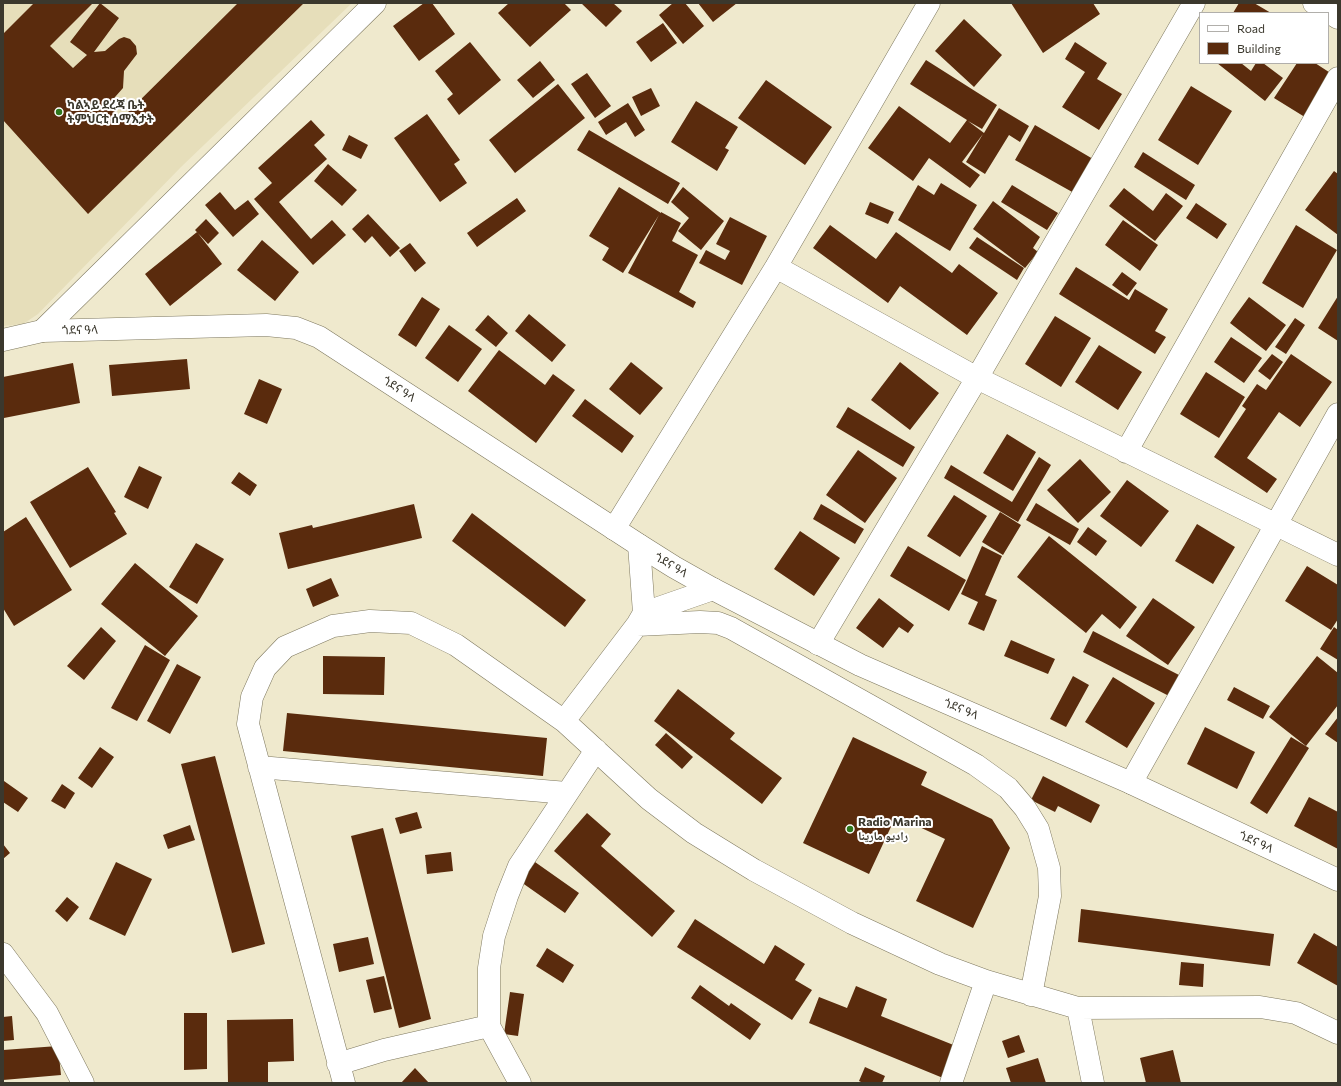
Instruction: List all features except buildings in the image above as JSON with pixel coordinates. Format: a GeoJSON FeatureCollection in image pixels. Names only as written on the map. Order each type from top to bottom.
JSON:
{"type":"FeatureCollection","features":[{"type":"Feature","properties":{"kind":"street"},"geometry":{"type":"LineString","coordinates":[[42,331],[375,3]]}},
{"type":"Feature","properties":{"kind":"street"},"geometry":{"type":"LineString","coordinates":[[614,529],[776,267],[929,3]]}},
{"type":"Feature","properties":{"kind":"street"},"geometry":{"type":"LineString","coordinates":[[818,644],[976,378],[1194,3]]}},
{"type":"Feature","properties":{"kind":"street"},"geometry":{"type":"LineString","coordinates":[[1314,3],[1328,12]]}},
{"type":"Feature","properties":{"kind":"street"},"geometry":{"type":"LineString","coordinates":[[1329,12],[1338,18]]}},
{"type":"Feature","properties":{"kind":"street"},"geometry":{"type":"LineString","coordinates":[[1126,452],[1338,78]]}},
{"type":"Feature","properties":{"kind":"street"},"geometry":{"type":"LineString","coordinates":[[776,267],[976,378],[1338,555]]}},
{"type":"Feature","properties":{"kind":"street","name":"ጎደና ዓላ"},"geometry":{"type":"LineString","coordinates":[[3,340],[42,331],[266,325],[296,328],[319,336],[638,545],[713,589],[860,665],[1131,783],[1338,880]]}},
{"type":"Feature","properties":{"kind":"street"},"geometry":{"type":"LineString","coordinates":[[1131,783],[1338,414]]}},
{"type":"Feature","properties":{"kind":"street"},"geometry":{"type":"LineString","coordinates":[[638,545],[641,619]]}},
{"type":"Feature","properties":{"kind":"street"},"geometry":{"type":"LineString","coordinates":[[564,720],[641,619],[713,589]]}},
{"type":"Feature","properties":{"kind":"street"},"geometry":{"type":"LineString","coordinates":[[641,619],[718,623],[731,628],[976,765],[1008,788],[1025,808],[1038,829],[1049,868],[1050,896],[1031,995]]}},
{"type":"Feature","properties":{"kind":"street"},"geometry":{"type":"LineString","coordinates":[[489,1026],[384,1050],[341,1074],[248,724],[252,697],[265,668],[285,647],[333,626],[370,621],[411,623],[456,645],[564,720],[650,798],[694,833],[754,870],[852,923],[940,964],[986,981],[1078,1008],[1260,1007],[1296,1013],[1338,1033]]}},
{"type":"Feature","properties":{"kind":"street"},"geometry":{"type":"LineString","coordinates":[[520,1083],[489,1026],[489,968],[494,936],[507,896],[519,866],[596,750]]}},
{"type":"Feature","properties":{"kind":"street"},"geometry":{"type":"LineString","coordinates":[[259,767],[567,793]]}},
{"type":"Feature","properties":{"kind":"street"},"geometry":{"type":"LineString","coordinates":[[3,954],[47,1013],[83,1083]]}},
{"type":"Feature","properties":{"kind":"street"},"geometry":{"type":"LineString","coordinates":[[951,1083],[986,981]]}},
{"type":"Feature","properties":{"kind":"street"},"geometry":{"type":"LineString","coordinates":[[1078,1008],[1093,1083]]}},
{"type":"Feature","properties":{"kind":"shaded area"},"geometry":{"type":"Polygon","coordinates":[[[4,3],[352,3],[181,167],[38,314],[23,324],[3,326],[4,3]]]}},
{"type":"Feature","properties":{"kind":"place","name":"ካልኣይ ደረጃ ቤት ትምህርቲ ሰማእታት"},"geometry":{"type":"Point","coordinates":[59,112]}},
{"type":"Feature","properties":{"kind":"place","name":"Radio Marina راديو مارينا"},"geometry":{"type":"Point","coordinates":[850,829]}}]}
